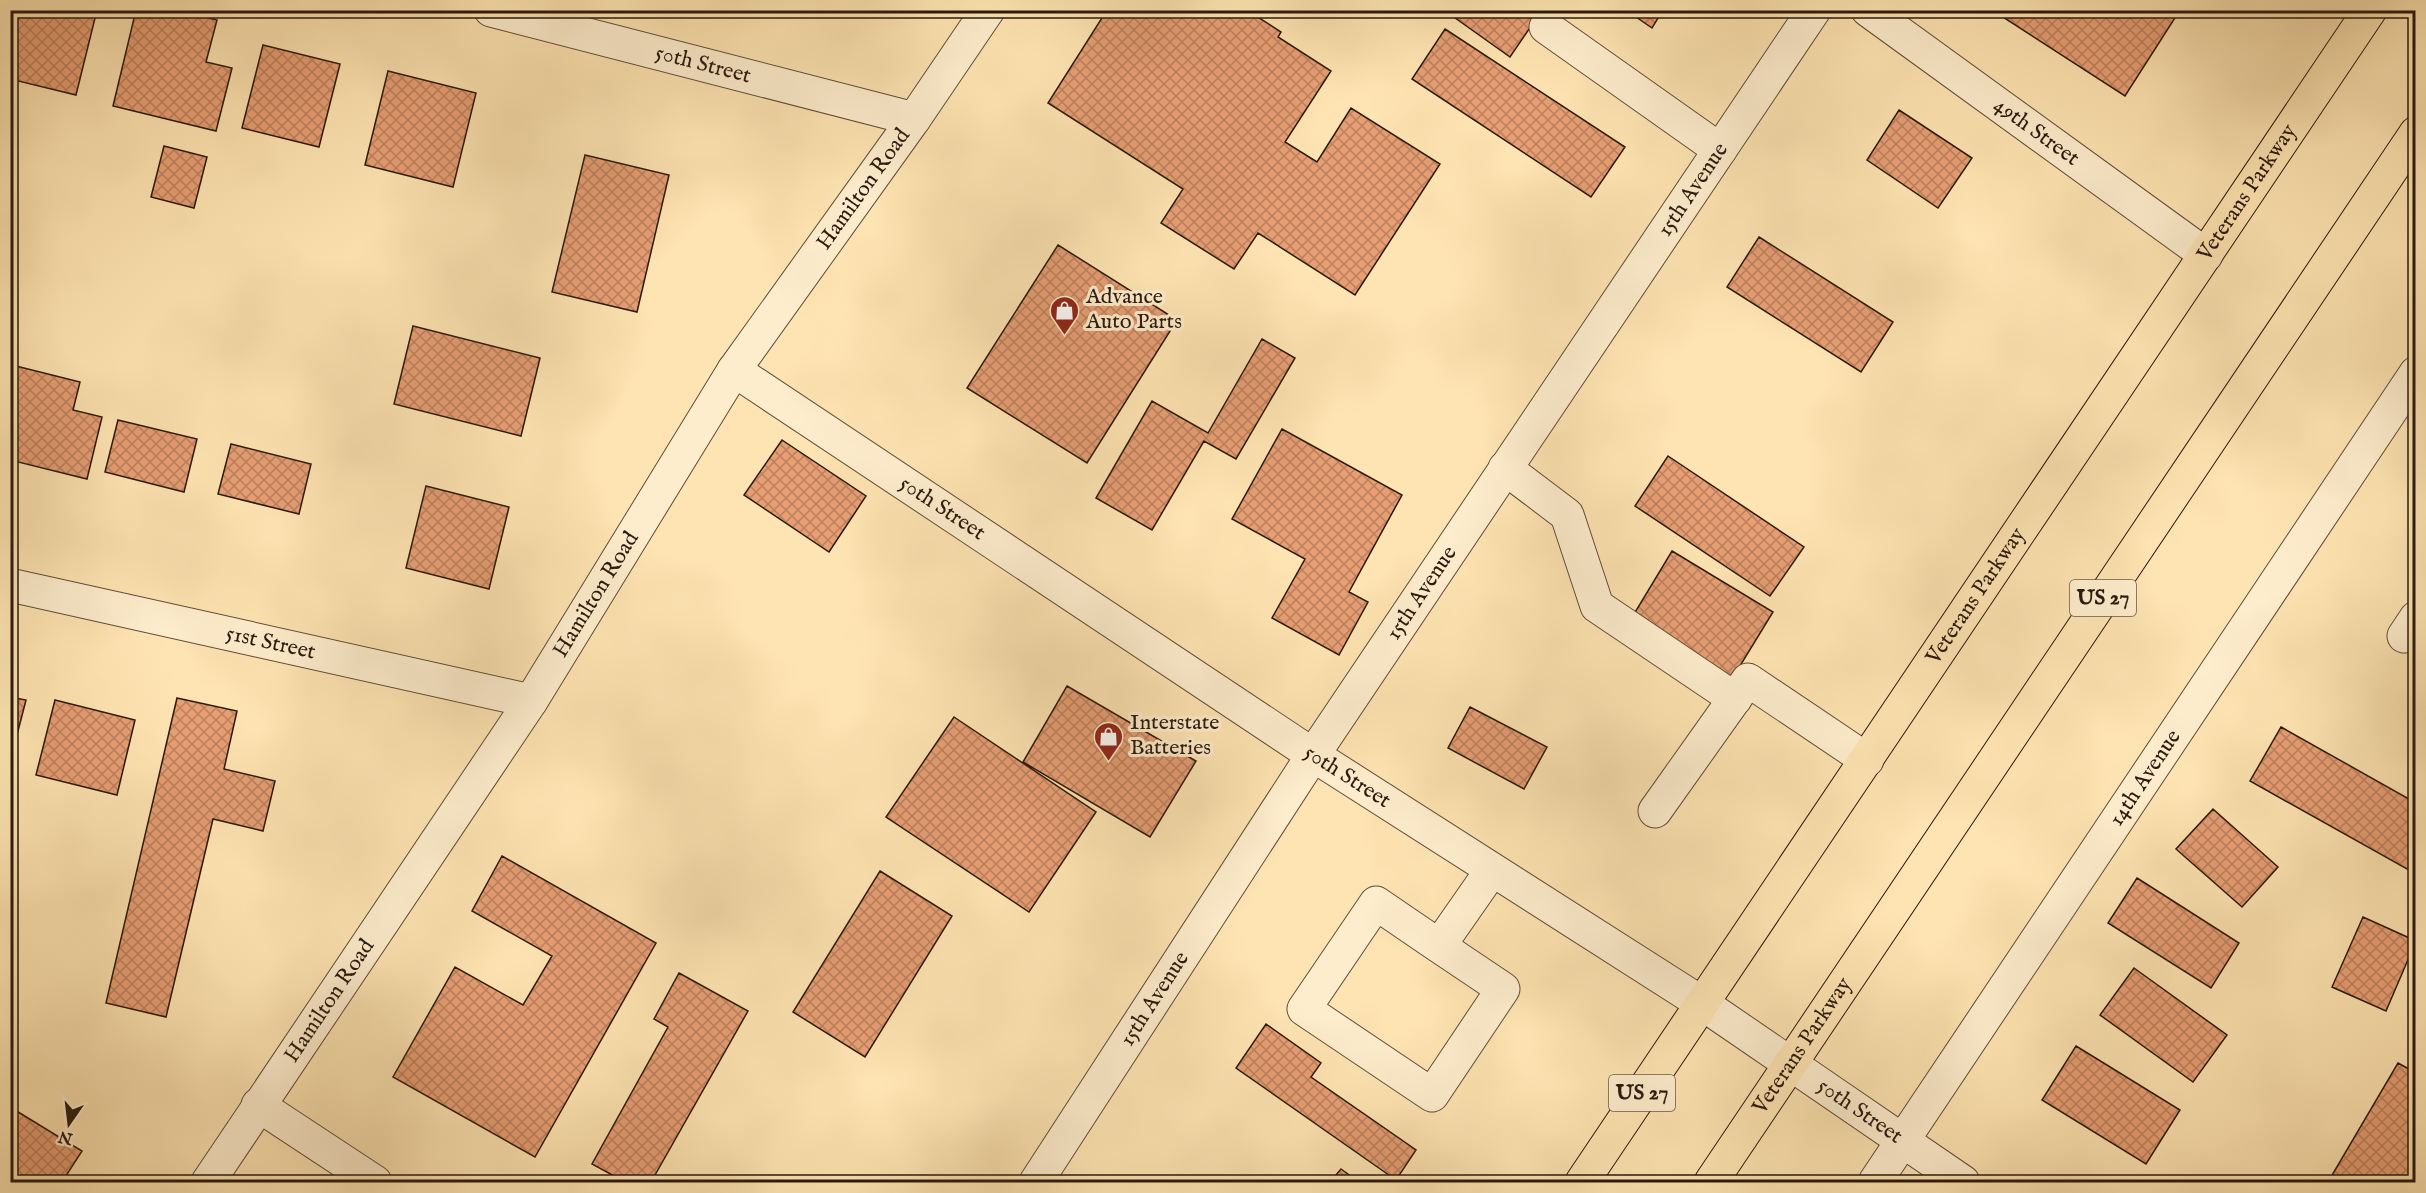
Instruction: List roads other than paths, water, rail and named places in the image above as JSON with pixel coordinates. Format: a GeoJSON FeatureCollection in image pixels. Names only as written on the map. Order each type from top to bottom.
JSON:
{"type":"FeatureCollection","features":[{"type":"Feature","properties":{"kind":"main road","name":"Veterans Parkway"},"geometry":{"type":"LineString","coordinates":[[1582,1182],[2370,10]]}},
{"type":"Feature","properties":{"kind":"main road","name":"Veterans Parkway"},"geometry":{"type":"LineString","coordinates":[[1711,1182],[2415,133]]}},
{"type":"Feature","properties":{"kind":"street","name":"50th Street"},"geometry":{"type":"LineString","coordinates":[[491,10],[914,119]]}},
{"type":"Feature","properties":{"kind":"street","name":"Hamilton Road"},"geometry":{"type":"LineString","coordinates":[[208,1182],[531,701],[734,370],[914,119],[988,10]]}},
{"type":"Feature","properties":{"kind":"street","name":"15th Avenue"},"geometry":{"type":"LineString","coordinates":[[1036,1182],[1312,755],[1814,10]]}},
{"type":"Feature","properties":{"kind":"street","name":"49th Street"},"geometry":{"type":"LineString","coordinates":[[1868,10],[2206,255]]}},
{"type":"Feature","properties":{"kind":"street"},"geometry":{"type":"LineString","coordinates":[[1546,27],[1720,150]]}},
{"type":"Feature","properties":{"kind":"street","name":"50th Street"},"geometry":{"type":"LineString","coordinates":[[734,370],[1312,755],[1703,1004],[1963,1182]]}},
{"type":"Feature","properties":{"kind":"street","name":"14th Avenue"},"geometry":{"type":"LineString","coordinates":[[1875,1182],[2415,375]]}},
{"type":"Feature","properties":{"kind":"street"},"geometry":{"type":"LineString","coordinates":[[1506,468],[1567,515],[1597,606],[1735,699]]}},
{"type":"Feature","properties":{"kind":"street","name":"51st Street"},"geometry":{"type":"LineString","coordinates":[[10,585],[531,701]]}},
{"type":"Feature","properties":{"kind":"street"},"geometry":{"type":"LineString","coordinates":[[1655,811],[1748,681],[1867,760]]}},
{"type":"Feature","properties":{"kind":"street"},"geometry":{"type":"LineString","coordinates":[[1439,946],[1492,870]]}},
{"type":"Feature","properties":{"kind":"street"},"geometry":{"type":"LineString","coordinates":[[1376,903],[1439,946],[1503,988],[1432,1095],[1304,1009],[1376,903]]}},
{"type":"Feature","properties":{"kind":"street"},"geometry":{"type":"LineString","coordinates":[[258,1105],[375,1182]]}},
{"type":"Feature","properties":{"kind":"place","name":"Advance Auto Parts"},"geometry":{"type":"Point","coordinates":[1065,336]}},
{"type":"Feature","properties":{"kind":"place","name":"Interstate Batteries"},"geometry":{"type":"Point","coordinates":[1109,762]}}]}
